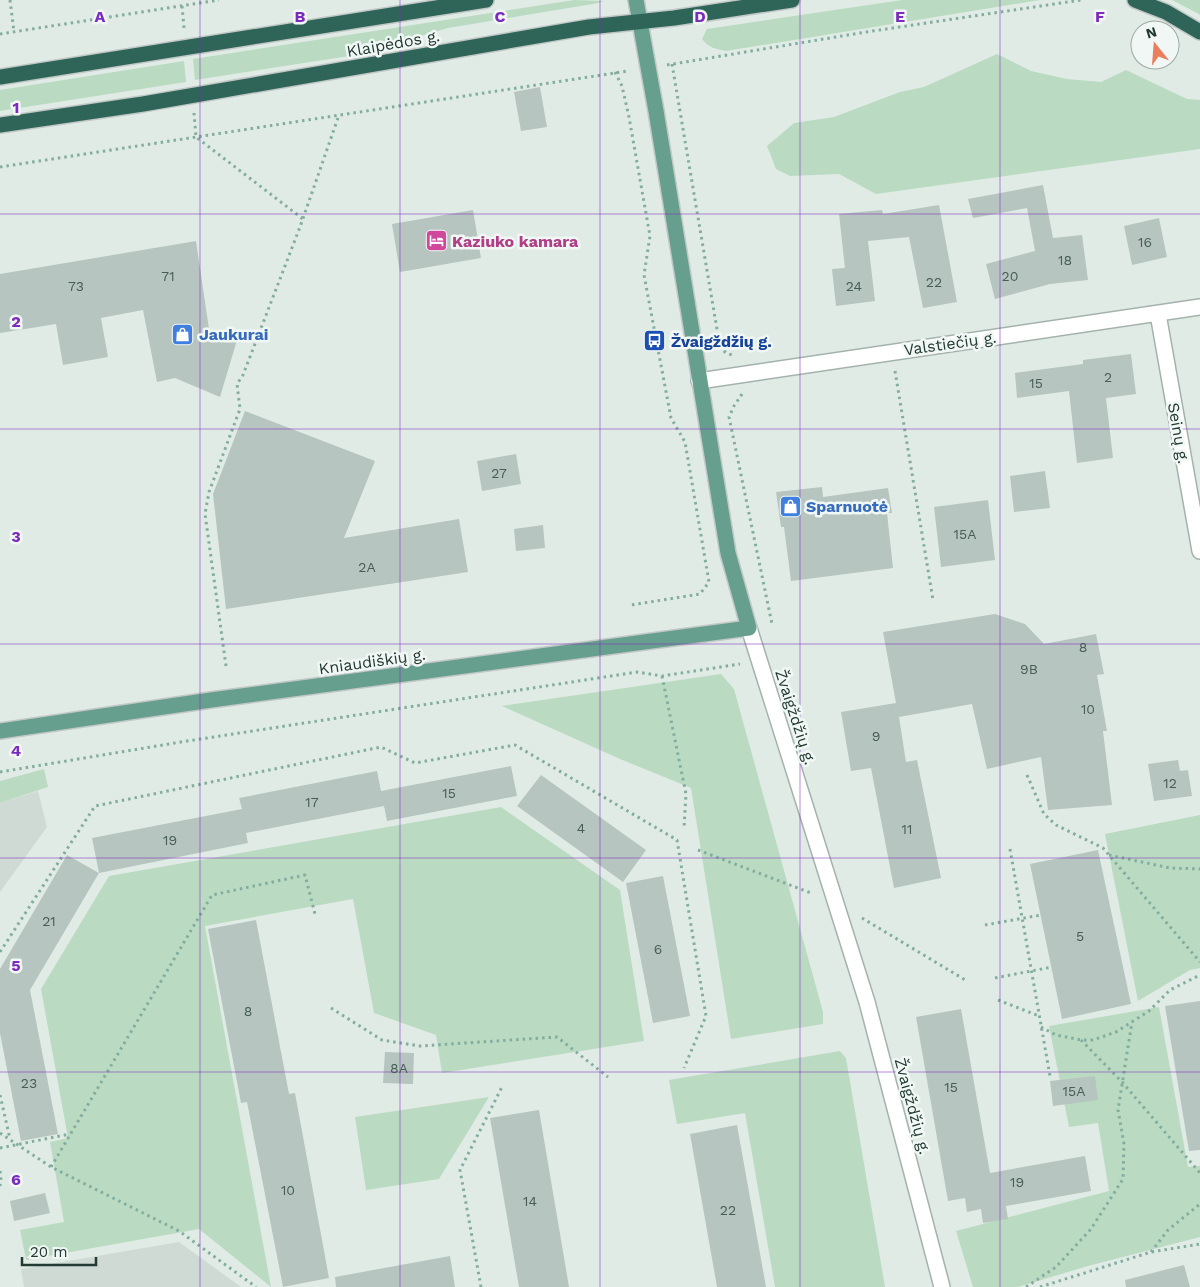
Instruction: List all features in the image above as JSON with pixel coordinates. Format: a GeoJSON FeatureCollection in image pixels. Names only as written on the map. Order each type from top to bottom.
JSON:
{"type":"FeatureCollection","features":[{"type":"Feature","properties":{"kind":"highway","name":"Klaipėdos g."},"geometry":{"type":"LineString","coordinates":[[0,77],[486,0]]}},
{"type":"Feature","properties":{"kind":"highway","name":"Klaipėdos g."},"geometry":{"type":"LineString","coordinates":[[0,125],[192,95],[588,27],[674,18],[792,0]]}},
{"type":"Feature","properties":{"kind":"highway"},"geometry":{"type":"LineString","coordinates":[[1135,0],[1166,12],[1200,32]]}},
{"type":"Feature","properties":{"kind":"main road","name":"Žvaigždžių g."},"geometry":{"type":"LineString","coordinates":[[636,0],[728,553],[749,628]]}},
{"type":"Feature","properties":{"kind":"main road","name":"Kniaudiškių g."},"geometry":{"type":"LineString","coordinates":[[0,731],[211,700],[749,628]]}},
{"type":"Feature","properties":{"kind":"street","name":"Valstiečių g."},"geometry":{"type":"LineString","coordinates":[[699,381],[1200,307]]}},
{"type":"Feature","properties":{"kind":"street","name":"Seinų g."},"geometry":{"type":"LineString","coordinates":[[1158,314],[1200,551]]}},
{"type":"Feature","properties":{"kind":"street","name":"Žvaigždžių g."},"geometry":{"type":"LineString","coordinates":[[749,628],[867,1002],[942,1287]]}},
{"type":"Feature","properties":{"kind":"path"},"geometry":{"type":"LineString","coordinates":[[10,0],[14,32]]}},
{"type":"Feature","properties":{"kind":"path"},"geometry":{"type":"LineString","coordinates":[[0,34],[219,0]]}},
{"type":"Feature","properties":{"kind":"path"},"geometry":{"type":"LineString","coordinates":[[0,167],[1081,0]]}},
{"type":"Feature","properties":{"kind":"path"},"geometry":{"type":"LineString","coordinates":[[182,6],[186,47]]}},
{"type":"Feature","properties":{"kind":"path"},"geometry":{"type":"LineString","coordinates":[[672,64],[720,347],[726,354],[734,356],[742,394],[729,417],[772,624]]}},
{"type":"Feature","properties":{"kind":"path"},"geometry":{"type":"LineString","coordinates":[[615,72],[622,86],[629,117],[650,236],[644,275],[649,304],[671,418],[685,442],[709,582],[700,594],[632,605]]}},
{"type":"Feature","properties":{"kind":"path"},"geometry":{"type":"LineString","coordinates":[[192,95],[196,137],[303,219]]}},
{"type":"Feature","properties":{"kind":"path"},"geometry":{"type":"LineString","coordinates":[[226,666],[205,514],[209,492],[240,409],[237,384],[243,375],[303,219],[339,116]]}},
{"type":"Feature","properties":{"kind":"path"},"geometry":{"type":"LineString","coordinates":[[892,351],[933,600]]}},
{"type":"Feature","properties":{"kind":"path"},"geometry":{"type":"LineString","coordinates":[[0,772],[181,742],[637,672],[662,676],[760,662]]}},
{"type":"Feature","properties":{"kind":"path"},"geometry":{"type":"LineString","coordinates":[[662,676],[686,794],[684,828]]}},
{"type":"Feature","properties":{"kind":"path"},"geometry":{"type":"LineString","coordinates":[[0,952],[95,806],[381,747],[415,763],[515,745],[677,840],[706,1016],[684,1068]]}},
{"type":"Feature","properties":{"kind":"path"},"geometry":{"type":"LineString","coordinates":[[1027,775],[1044,814],[1056,825],[1103,848],[1200,962]]}},
{"type":"Feature","properties":{"kind":"path"},"geometry":{"type":"LineString","coordinates":[[1010,849],[1050,1076]]}},
{"type":"Feature","properties":{"kind":"path"},"geometry":{"type":"LineString","coordinates":[[1109,855],[1170,868],[1200,869]]}},
{"type":"Feature","properties":{"kind":"path"},"geometry":{"type":"LineString","coordinates":[[52,1167],[212,895],[305,876],[315,914]]}},
{"type":"Feature","properties":{"kind":"path"},"geometry":{"type":"LineString","coordinates":[[986,925],[1040,915]]}},
{"type":"Feature","properties":{"kind":"path"},"geometry":{"type":"LineString","coordinates":[[995,978],[1052,967]]}},
{"type":"Feature","properties":{"kind":"path"},"geometry":{"type":"LineString","coordinates":[[1042,1027],[1056,1034],[1081,1040],[1094,1040],[1116,1032],[1148,1011],[1170,990],[1200,975]]}},
{"type":"Feature","properties":{"kind":"path"},"geometry":{"type":"LineString","coordinates":[[998,1000],[1039,1016]]}},
{"type":"Feature","properties":{"kind":"path"},"geometry":{"type":"LineString","coordinates":[[331,1008],[382,1040],[420,1046],[557,1037],[608,1076]]}},
{"type":"Feature","properties":{"kind":"path"},"geometry":{"type":"LineString","coordinates":[[1026,1287],[1056,1267],[1091,1229],[1123,1179],[1124,1144],[1118,1110],[1132,1022]]}},
{"type":"Feature","properties":{"kind":"path"},"geometry":{"type":"LineString","coordinates":[[1081,1040],[1122,1082],[1200,1173]]}},
{"type":"Feature","properties":{"kind":"path"},"geometry":{"type":"LineString","coordinates":[[481,1287],[460,1170],[503,1085]]}},
{"type":"Feature","properties":{"kind":"path"},"geometry":{"type":"LineString","coordinates":[[0,1095],[10,1140]]}},
{"type":"Feature","properties":{"kind":"path"},"geometry":{"type":"LineString","coordinates":[[0,1133],[52,1167],[179,1232],[256,1287]]}},
{"type":"Feature","properties":{"kind":"path"},"geometry":{"type":"LineString","coordinates":[[0,1148],[71,1134]]}},
{"type":"Feature","properties":{"kind":"path"},"geometry":{"type":"LineString","coordinates":[[0,1171],[0,1186]]}},
{"type":"Feature","properties":{"kind":"path"},"geometry":{"type":"LineString","coordinates":[[1151,1252],[1168,1230],[1200,1204]]}},
{"type":"Feature","properties":{"kind":"path"},"geometry":{"type":"LineString","coordinates":[[1040,1287],[1151,1252],[1200,1244]]}},
{"type":"Feature","properties":{"kind":"shaded area"},"geometry":{"type":"Polygon","coordinates":[[[38,791],[47,827],[0,892],[0,803],[38,791]]]}},
{"type":"Feature","properties":{"kind":"shaded area"},"geometry":{"type":"Polygon","coordinates":[[[179,1242],[241,1287],[24,1287],[21,1269],[179,1242]]]}},
{"type":"Feature","properties":{"kind":"green space"},"geometry":{"type":"Polygon","coordinates":[[[574,0],[603,1],[448,28],[356,55],[195,80],[193,59],[574,0]]]}},
{"type":"Feature","properties":{"kind":"green space"},"geometry":{"type":"Polygon","coordinates":[[[902,0],[1040,0],[726,51],[710,46],[702,39],[707,29],[902,0]]]}},
{"type":"Feature","properties":{"kind":"green space"},"geometry":{"type":"Polygon","coordinates":[[[1172,0],[1200,0],[1200,15],[1197,13],[1172,0]]]}},
{"type":"Feature","properties":{"kind":"green space"},"geometry":{"type":"Polygon","coordinates":[[[997,54],[1031,71],[1067,79],[1101,82],[1126,70],[1187,99],[1200,100],[1200,149],[876,194],[839,174],[790,176],[776,169],[767,146],[794,123],[834,117],[900,92],[924,87],[997,54]]]}},
{"type":"Feature","properties":{"kind":"green space"},"geometry":{"type":"Polygon","coordinates":[[[184,61],[186,82],[0,111],[0,90],[184,61]]]}},
{"type":"Feature","properties":{"kind":"green space"},"geometry":{"type":"Polygon","coordinates":[[[721,674],[734,689],[823,1012],[823,1024],[731,1039],[691,788],[620,759],[502,706],[721,674]]]}},
{"type":"Feature","properties":{"kind":"green space"},"geometry":{"type":"Polygon","coordinates":[[[44,769],[48,787],[0,803],[0,781],[44,769]]]}},
{"type":"Feature","properties":{"kind":"green space"},"geometry":{"type":"Polygon","coordinates":[[[501,807],[620,890],[644,1041],[442,1073],[436,1035],[374,1013],[353,899],[205,926],[271,1287],[199,1229],[26,1260],[20,1230],[64,1222],[50,1142],[68,1138],[41,989],[109,876],[501,807]]]}},
{"type":"Feature","properties":{"kind":"green space"},"geometry":{"type":"Polygon","coordinates":[[[1200,815],[1200,968],[1190,970],[1138,1001],[1105,834],[1200,815]]]}},
{"type":"Feature","properties":{"kind":"green space"},"geometry":{"type":"Polygon","coordinates":[[[1159,1007],[1188,1167],[1200,1166],[1200,1237],[1088,1266],[1018,1287],[973,1287],[956,1231],[1109,1191],[1098,1123],[1069,1127],[1049,1026],[1159,1007]]]}},
{"type":"Feature","properties":{"kind":"green space"},"geometry":{"type":"Polygon","coordinates":[[[840,1051],[846,1058],[885,1287],[775,1287],[745,1113],[677,1124],[669,1080],[840,1051]]]}},
{"type":"Feature","properties":{"kind":"green space"},"geometry":{"type":"Polygon","coordinates":[[[489,1097],[439,1179],[366,1190],[355,1117],[489,1097]]]}},
{"type":"Feature","properties":{"kind":"building"},"geometry":{"type":"Polygon","coordinates":[[[540,87],[547,127],[521,131],[514,92],[540,87]]]}},
{"type":"Feature","properties":{"kind":"building"},"geometry":{"type":"Polygon","coordinates":[[[1043,185],[1053,238],[1082,235],[1088,280],[1050,284],[995,299],[986,264],[1035,251],[1027,208],[973,218],[968,199],[1043,185]]]}},
{"type":"Feature","properties":{"kind":"building"},"geometry":{"type":"Polygon","coordinates":[[[939,205],[957,302],[923,308],[909,237],[868,241],[875,301],[836,306],[832,269],[845,268],[839,214],[882,210],[883,214],[939,205]]]}},
{"type":"Feature","properties":{"kind":"building","name":"Kaziuko kamara"},"geometry":{"type":"Polygon","coordinates":[[[473,210],[481,258],[400,272],[392,224],[473,210]]]}},
{"type":"Feature","properties":{"kind":"building"},"geometry":{"type":"Polygon","coordinates":[[[1159,218],[1167,257],[1132,265],[1124,226],[1159,218]]]}},
{"type":"Feature","properties":{"kind":"building"},"geometry":{"type":"Polygon","coordinates":[[[196,241],[209,329],[237,340],[220,397],[175,378],[157,382],[143,310],[101,318],[108,357],[63,365],[56,324],[0,333],[0,274],[196,241]]]}},
{"type":"Feature","properties":{"kind":"building"},"geometry":{"type":"Polygon","coordinates":[[[1131,354],[1136,394],[1106,398],[1113,458],[1077,463],[1069,391],[1017,398],[1015,373],[1083,364],[1083,360],[1131,354]]]}},
{"type":"Feature","properties":{"kind":"building"},"geometry":{"type":"Polygon","coordinates":[[[245,411],[375,461],[344,538],[459,519],[468,572],[226,609],[213,494],[245,411]]]}},
{"type":"Feature","properties":{"kind":"building"},"geometry":{"type":"Polygon","coordinates":[[[516,454],[521,484],[482,491],[477,461],[516,454]]]}},
{"type":"Feature","properties":{"kind":"building"},"geometry":{"type":"Polygon","coordinates":[[[1045,471],[1050,508],[1014,512],[1010,476],[1045,471]]]}},
{"type":"Feature","properties":{"kind":"building"},"geometry":{"type":"Polygon","coordinates":[[[822,487],[823,497],[888,488],[892,513],[887,513],[893,568],[791,581],[784,527],[781,527],[776,492],[822,487]]]}},
{"type":"Feature","properties":{"kind":"building"},"geometry":{"type":"Polygon","coordinates":[[[988,500],[995,560],[941,567],[934,507],[988,500]]]}},
{"type":"Feature","properties":{"kind":"building"},"geometry":{"type":"Polygon","coordinates":[[[543,525],[545,548],[516,551],[514,529],[543,525]]]}},
{"type":"Feature","properties":{"kind":"building"},"geometry":{"type":"Polygon","coordinates":[[[995,614],[1025,624],[1044,644],[1096,634],[1104,674],[1097,675],[1107,731],[1103,731],[1112,805],[1048,810],[1041,757],[987,769],[972,704],[899,717],[906,762],[917,760],[941,878],[894,888],[871,768],[851,771],[841,712],[896,703],[883,632],[995,614]]]}},
{"type":"Feature","properties":{"kind":"building"},"geometry":{"type":"Polygon","coordinates":[[[1178,760],[1180,771],[1188,770],[1192,796],[1154,801],[1148,764],[1178,760]]]}},
{"type":"Feature","properties":{"kind":"building"},"geometry":{"type":"Polygon","coordinates":[[[511,766],[517,796],[387,821],[381,791],[511,766]]]}},
{"type":"Feature","properties":{"kind":"building"},"geometry":{"type":"Polygon","coordinates":[[[377,771],[384,806],[246,833],[248,843],[99,873],[92,838],[242,809],[239,798],[377,771]]]}},
{"type":"Feature","properties":{"kind":"building"},"geometry":{"type":"Polygon","coordinates":[[[541,775],[646,850],[623,882],[517,806],[541,775]]]}},
{"type":"Feature","properties":{"kind":"building"},"geometry":{"type":"Polygon","coordinates":[[[1098,850],[1131,1004],[1062,1019],[1030,864],[1098,850]]]}},
{"type":"Feature","properties":{"kind":"building"},"geometry":{"type":"Polygon","coordinates":[[[67,855],[99,873],[30,990],[58,1134],[21,1141],[0,1033],[0,969],[67,855]]]}},
{"type":"Feature","properties":{"kind":"building"},"geometry":{"type":"Polygon","coordinates":[[[663,876],[690,1016],[653,1023],[626,883],[663,876]]]}},
{"type":"Feature","properties":{"kind":"building"},"geometry":{"type":"Polygon","coordinates":[[[256,920],[289,1094],[295,1093],[329,1278],[283,1287],[247,1102],[241,1103],[208,929],[256,920]]]}},
{"type":"Feature","properties":{"kind":"building"},"geometry":{"type":"Polygon","coordinates":[[[1200,1001],[1200,1150],[1189,1151],[1165,1006],[1200,1001]]]}},
{"type":"Feature","properties":{"kind":"building"},"geometry":{"type":"Polygon","coordinates":[[[961,1009],[990,1173],[1085,1156],[1091,1191],[1006,1206],[1008,1219],[983,1223],[981,1209],[967,1212],[965,1198],[948,1201],[916,1017],[961,1009]]]}},
{"type":"Feature","properties":{"kind":"building"},"geometry":{"type":"Polygon","coordinates":[[[385,1052],[414,1053],[413,1084],[383,1083],[385,1052]]]}},
{"type":"Feature","properties":{"kind":"building"},"geometry":{"type":"Polygon","coordinates":[[[1095,1076],[1098,1100],[1053,1106],[1050,1081],[1095,1076]]]}},
{"type":"Feature","properties":{"kind":"building"},"geometry":{"type":"Polygon","coordinates":[[[539,1110],[569,1287],[519,1287],[490,1118],[539,1110]]]}},
{"type":"Feature","properties":{"kind":"building"},"geometry":{"type":"Polygon","coordinates":[[[737,1125],[766,1287],[717,1287],[690,1134],[737,1125]]]}},
{"type":"Feature","properties":{"kind":"building"},"geometry":{"type":"Polygon","coordinates":[[[45,1193],[50,1213],[14,1221],[10,1201],[45,1193]]]}},
{"type":"Feature","properties":{"kind":"building"},"geometry":{"type":"Polygon","coordinates":[[[450,1256],[455,1287],[336,1287],[335,1277],[450,1256]]]}},
{"type":"Feature","properties":{"kind":"building"},"geometry":{"type":"Polygon","coordinates":[[[1184,1265],[1190,1287],[1126,1287],[1125,1280],[1184,1265]]]}},
{"type":"Feature","properties":{"kind":"place","name":"Kaziuko kamara"},"geometry":{"type":"Point","coordinates":[436,241]}},
{"type":"Feature","properties":{"kind":"place","name":"Jaukurai"},"geometry":{"type":"Point","coordinates":[183,334]}},
{"type":"Feature","properties":{"kind":"place","name":"Žvaigždžių g."},"geometry":{"type":"Point","coordinates":[655,341]}},
{"type":"Feature","properties":{"kind":"place","name":"Sparnuotė"},"geometry":{"type":"Point","coordinates":[790,506]}}]}
